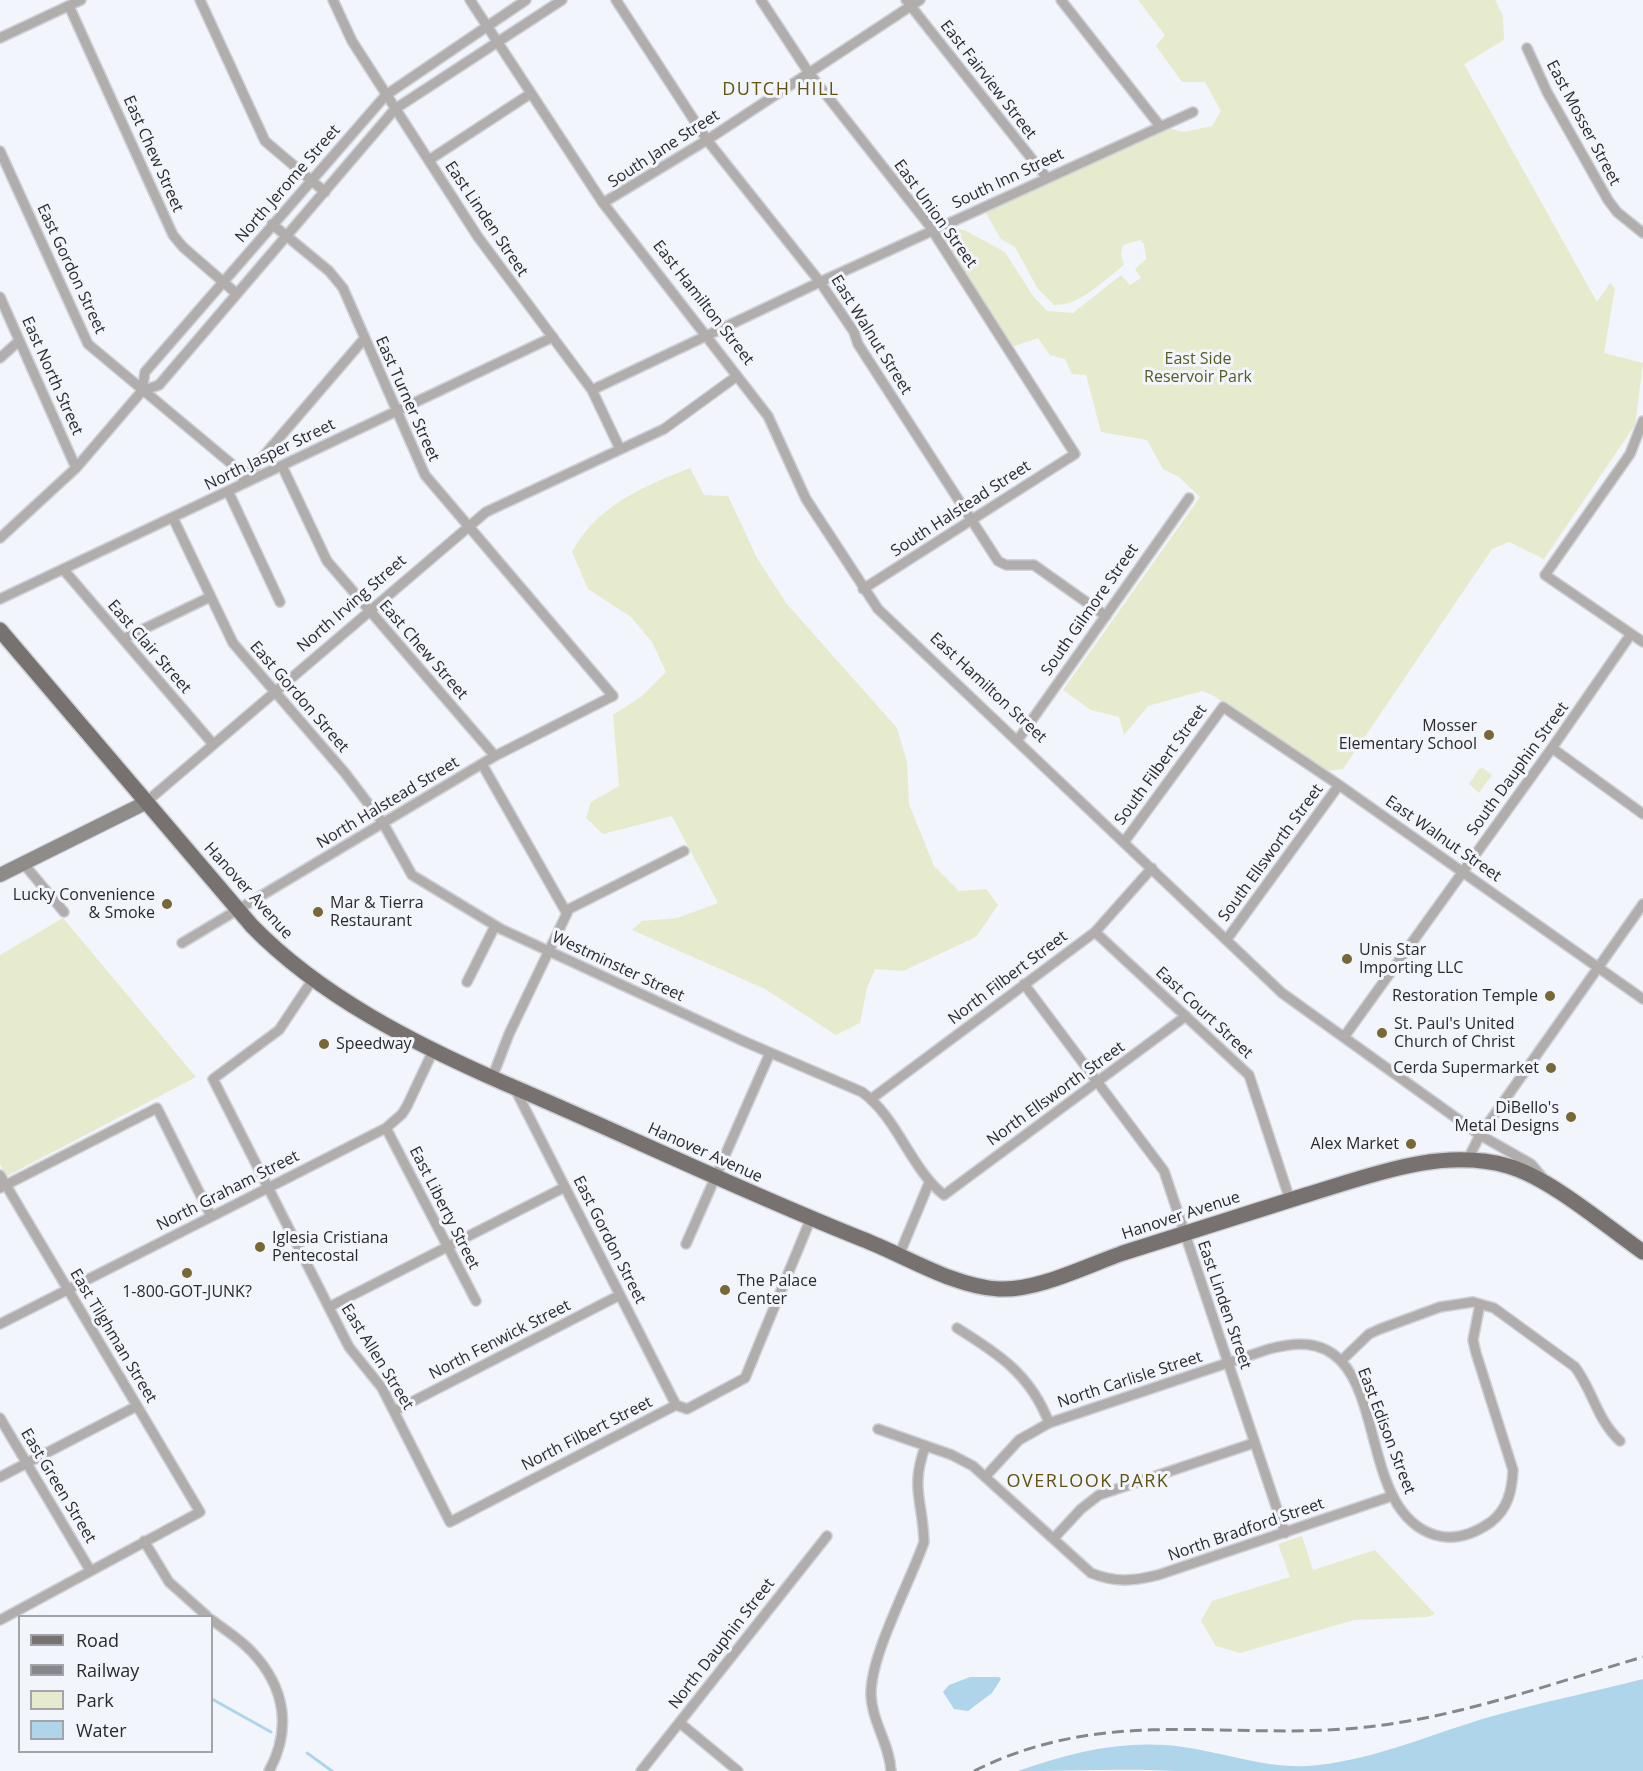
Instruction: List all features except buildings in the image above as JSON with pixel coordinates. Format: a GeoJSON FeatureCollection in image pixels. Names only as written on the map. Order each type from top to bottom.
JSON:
{"type":"FeatureCollection","features":[{"type":"Feature","properties":{"kind":"main road","name":"Hanover Avenue"},"geometry":{"type":"LineString","coordinates":[[0,631],[272,947],[313,979],[375,1018],[492,1078],[716,1178],[964,1282],[999,1289],[1016,1288],[1290,1200],[1409,1165],[1468,1160],[1508,1166],[1549,1186]]}},
{"type":"Feature","properties":{"kind":"main road","name":"North Irving Street"},"geometry":{"type":"LineString","coordinates":[[0,875],[146,803]]}},
{"type":"Feature","properties":{"kind":"main road","name":"East Hamilton Street"},"geometry":{"type":"LineString","coordinates":[[1549,1186],[1643,1252]]}},
{"type":"Feature","properties":{"kind":"street"},"geometry":{"type":"LineString","coordinates":[[0,38],[81,0]]}},
{"type":"Feature","properties":{"kind":"street"},"geometry":{"type":"LineString","coordinates":[[200,0],[260,134],[265,141],[325,192]]}},
{"type":"Feature","properties":{"kind":"street","name":"East Linden Street"},"geometry":{"type":"LineString","coordinates":[[333,0],[352,40],[386,95],[500,269],[592,390],[620,449]]}},
{"type":"Feature","properties":{"kind":"street","name":"East Hamilton Street"},"geometry":{"type":"LineString","coordinates":[[470,0],[603,203],[775,427],[806,499],[878,609],[1282,993],[1479,1135],[1531,1164],[1549,1186]]}},
{"type":"Feature","properties":{"kind":"street","name":"North Jerome Street"},"geometry":{"type":"LineString","coordinates":[[142,391],[145,372],[386,95],[526,0]]}},
{"type":"Feature","properties":{"kind":"street","name":"North Jerome Street"},"geometry":{"type":"LineString","coordinates":[[0,538],[76,468],[142,391],[159,385],[395,109],[562,0]]}},
{"type":"Feature","properties":{"kind":"street","name":"East Walnut Street"},"geometry":{"type":"LineString","coordinates":[[616,0],[707,140],[820,282],[854,332],[858,344],[970,520],[1002,564],[1034,565],[1106,616]]}},
{"type":"Feature","properties":{"kind":"street","name":"East Union Street"},"geometry":{"type":"LineString","coordinates":[[761,0],[809,73],[932,230],[1075,454]]}},
{"type":"Feature","properties":{"kind":"street","name":"South Jane Street"},"geometry":{"type":"LineString","coordinates":[[603,203],[707,140],[809,73],[909,3],[920,0]]}},
{"type":"Feature","properties":{"kind":"street"},"geometry":{"type":"LineString","coordinates":[[1061,0],[1160,126]]}},
{"type":"Feature","properties":{"kind":"street","name":"East Fairview Street"},"geometry":{"type":"LineString","coordinates":[[909,3],[1047,178]]}},
{"type":"Feature","properties":{"kind":"street","name":"East Chew Street"},"geometry":{"type":"LineString","coordinates":[[69,6],[173,235],[237,294]]}},
{"type":"Feature","properties":{"kind":"street","name":"East Mosser Street"},"geometry":{"type":"LineString","coordinates":[[1527,48],[1547,92],[1608,200],[1628,222],[1643,233]]}},
{"type":"Feature","properties":{"kind":"street"},"geometry":{"type":"LineString","coordinates":[[429,160],[530,94]]}},
{"type":"Feature","properties":{"kind":"street","name":"South Inn Street"},"geometry":{"type":"LineString","coordinates":[[592,390],[932,230],[1193,112]]}},
{"type":"Feature","properties":{"kind":"street","name":"East Gordon Street"},"geometry":{"type":"LineString","coordinates":[[0,151],[88,344],[246,476]]}},
{"type":"Feature","properties":{"kind":"street","name":"East Turner Street"},"geometry":{"type":"LineString","coordinates":[[272,224],[329,271],[343,288],[425,475],[614,696]]}},
{"type":"Feature","properties":{"kind":"street","name":"East North Street"},"geometry":{"type":"LineString","coordinates":[[0,297],[76,468]]}},
{"type":"Feature","properties":{"kind":"street","name":"North Jasper Street"},"geometry":{"type":"LineString","coordinates":[[0,599],[553,337]]}},
{"type":"Feature","properties":{"kind":"street"},"geometry":{"type":"LineString","coordinates":[[280,602],[232,490],[364,339]]}},
{"type":"Feature","properties":{"kind":"street"},"geometry":{"type":"LineString","coordinates":[[0,358],[19,341]]}},
{"type":"Feature","properties":{"kind":"street","name":"North Irving Street"},"geometry":{"type":"LineString","coordinates":[[146,803],[486,512],[684,417],[737,376]]}},
{"type":"Feature","properties":{"kind":"street"},"geometry":{"type":"LineString","coordinates":[[1643,421],[1630,454],[1545,575],[1643,642]]}},
{"type":"Feature","properties":{"kind":"street","name":"South Halstead Street"},"geometry":{"type":"LineString","coordinates":[[863,589],[1075,454]]}},
{"type":"Feature","properties":{"kind":"street","name":"East Chew Street"},"geometry":{"type":"LineString","coordinates":[[282,466],[327,561],[495,756]]}},
{"type":"Feature","properties":{"kind":"street","name":"South Gilmore Street"},"geometry":{"type":"LineString","coordinates":[[1017,741],[1189,498]]}},
{"type":"Feature","properties":{"kind":"street","name":"East Gordon Street"},"geometry":{"type":"LineString","coordinates":[[173,518],[233,644],[345,773],[383,823]]}},
{"type":"Feature","properties":{"kind":"street","name":"East Clair Street"},"geometry":{"type":"LineString","coordinates":[[63,569],[213,744]]}},
{"type":"Feature","properties":{"kind":"street"},"geometry":{"type":"LineString","coordinates":[[123,639],[210,597]]}},
{"type":"Feature","properties":{"kind":"street","name":"South Dauphin Street"},"geometry":{"type":"LineString","coordinates":[[1344,1037],[1631,634]]}},
{"type":"Feature","properties":{"kind":"street","name":"North Halstead Street"},"geometry":{"type":"LineString","coordinates":[[182,943],[495,756],[614,696]]}},
{"type":"Feature","properties":{"kind":"street","name":"East Walnut Street"},"geometry":{"type":"LineString","coordinates":[[1223,707],[1340,785],[1643,999]]}},
{"type":"Feature","properties":{"kind":"street","name":"South Filbert Street"},"geometry":{"type":"LineString","coordinates":[[1124,842],[1223,707]]}},
{"type":"Feature","properties":{"kind":"street"},"geometry":{"type":"LineString","coordinates":[[1552,748],[1643,814]]}},
{"type":"Feature","properties":{"kind":"street"},"geometry":{"type":"LineString","coordinates":[[482,764],[567,912]]}},
{"type":"Feature","properties":{"kind":"street","name":"South Ellsworth Street"},"geometry":{"type":"LineString","coordinates":[[1227,939],[1340,785]]}},
{"type":"Feature","properties":{"kind":"street","name":"Westminster Street"},"geometry":{"type":"LineString","coordinates":[[383,823],[412,875],[495,926],[770,1053],[862,1092],[870,1099]]}},
{"type":"Feature","properties":{"kind":"street"},"geometry":{"type":"LineString","coordinates":[[492,1078],[509,1034],[567,912],[576,903],[684,851]]}},
{"type":"Feature","properties":{"kind":"street"},"geometry":{"type":"LineString","coordinates":[[23,863],[64,912]]}},
{"type":"Feature","properties":{"kind":"street","name":"North Filbert Street"},"geometry":{"type":"LineString","coordinates":[[870,1099],[1095,932],[1152,868]]}},
{"type":"Feature","properties":{"kind":"street"},"geometry":{"type":"LineString","coordinates":[[1468,1160],[1479,1135],[1643,904]]}},
{"type":"Feature","properties":{"kind":"street"},"geometry":{"type":"LineString","coordinates":[[467,982],[495,926]]}},
{"type":"Feature","properties":{"kind":"street","name":"East Court Street"},"geometry":{"type":"LineString","coordinates":[[1095,932],[1249,1075],[1290,1200]]}},
{"type":"Feature","properties":{"kind":"street","name":"East Allen Street"},"geometry":{"type":"LineString","coordinates":[[313,979],[279,1030],[213,1079],[350,1348],[375,1379],[394,1411],[450,1522]]}},
{"type":"Feature","properties":{"kind":"street","name":"East Linden Street"},"geometry":{"type":"LineString","coordinates":[[1024,984],[1164,1171],[1285,1533]]}},
{"type":"Feature","properties":{"kind":"street","name":"North Ellsworth Street"},"geometry":{"type":"LineString","coordinates":[[929,1184],[944,1195],[1186,1016]]}},
{"type":"Feature","properties":{"kind":"street","name":"North Graham Street"},"geometry":{"type":"LineString","coordinates":[[0,1324],[386,1128],[402,1114],[434,1049]]}},
{"type":"Feature","properties":{"kind":"street"},"geometry":{"type":"LineString","coordinates":[[686,1244],[770,1053]]}},
{"type":"Feature","properties":{"kind":"street","name":"East Gordon Street"},"geometry":{"type":"LineString","coordinates":[[514,1088],[676,1405]]}},
{"type":"Feature","properties":{"kind":"street"},"geometry":{"type":"LineString","coordinates":[[870,1099],[906,1146],[929,1184],[900,1254]]}},
{"type":"Feature","properties":{"kind":"street"},"geometry":{"type":"LineString","coordinates":[[3,1187],[157,1108],[211,1216]]}},
{"type":"Feature","properties":{"kind":"street","name":"East Liberty Street"},"geometry":{"type":"LineString","coordinates":[[386,1128],[476,1301]]}},
{"type":"Feature","properties":{"kind":"street","name":"East Tilghman Street"},"geometry":{"type":"LineString","coordinates":[[0,1175],[3,1187],[68,1289],[200,1512],[144,1541]]}},
{"type":"Feature","properties":{"kind":"street"},"geometry":{"type":"LineString","coordinates":[[329,1307],[565,1187]]}},
{"type":"Feature","properties":{"kind":"street","name":"North Filbert Street"},"geometry":{"type":"LineString","coordinates":[[450,1522],[676,1405],[687,1408],[745,1378],[811,1218]]}},
{"type":"Feature","properties":{"kind":"street","name":"North Fenwick Street"},"geometry":{"type":"LineString","coordinates":[[394,1411],[620,1295]]}},
{"type":"Feature","properties":{"kind":"street"},"geometry":{"type":"LineString","coordinates":[[1341,1361],[1369,1334],[1440,1307],[1458,1303],[1480,1304],[1494,1308],[1575,1366],[1585,1380],[1601,1420],[1620,1441]]}},
{"type":"Feature","properties":{"kind":"street","name":"East Edison Street"},"geometry":{"type":"LineString","coordinates":[[1301,1344],[1314,1344],[1329,1351],[1341,1361],[1355,1384],[1392,1496],[1406,1517],[1419,1527],[1443,1537],[1470,1534],[1490,1522],[1506,1504],[1512,1487],[1513,1470],[1473,1340],[1480,1304]]}},
{"type":"Feature","properties":{"kind":"street"},"geometry":{"type":"LineString","coordinates":[[957,1328],[995,1352],[1034,1388],[1049,1423]]}},
{"type":"Feature","properties":{"kind":"street","name":"North Carlisle Street"},"geometry":{"type":"LineString","coordinates":[[985,1477],[1019,1440],[1049,1423],[1228,1363],[1289,1344],[1301,1344]]}},
{"type":"Feature","properties":{"kind":"street"},"geometry":{"type":"LineString","coordinates":[[0,1477],[137,1406]]}},
{"type":"Feature","properties":{"kind":"street","name":"East Green Street"},"geometry":{"type":"LineString","coordinates":[[0,1418],[90,1570]]}},
{"type":"Feature","properties":{"kind":"street"},"geometry":{"type":"LineString","coordinates":[[878,1429],[952,1455],[974,1466],[1054,1538],[1081,1509],[1099,1495],[1254,1443]]}},
{"type":"Feature","properties":{"kind":"street"},"geometry":{"type":"LineString","coordinates":[[891,1771],[873,1710],[871,1683],[878,1657],[924,1542],[924,1525],[916,1489],[918,1466],[925,1447]]}},
{"type":"Feature","properties":{"kind":"street","name":"North Bradford Street"},"geometry":{"type":"LineString","coordinates":[[1054,1538],[1091,1573],[1108,1580],[1127,1582],[1158,1575],[1392,1496]]}},
{"type":"Feature","properties":{"kind":"street","name":"North Dauphin Street"},"geometry":{"type":"LineString","coordinates":[[641,1771],[827,1536]]}},
{"type":"Feature","properties":{"kind":"street"},"geometry":{"type":"LineString","coordinates":[[0,1620],[144,1541],[169,1582],[205,1615]]}},
{"type":"Feature","properties":{"kind":"street"},"geometry":{"type":"LineString","coordinates":[[213,1621],[252,1652],[278,1695],[283,1734],[271,1767]]}},
{"type":"Feature","properties":{"kind":"street"},"geometry":{"type":"LineString","coordinates":[[680,1723],[738,1771]]}},
{"type":"Feature","properties":{"kind":"green space","name":"East Side Reservoir Park"},"geometry":{"type":"Polygon","coordinates":[[[1138,0],[1495,0],[1503,16],[1504,40],[1464,64],[1597,302],[1610,283],[1615,288],[1604,353],[1643,363],[1635,425],[1544,559],[1509,542],[1492,549],[1343,769],[1327,771],[1214,696],[1202,691],[1148,706],[1124,735],[1119,717],[1091,710],[1063,690],[1200,497],[1179,477],[1163,469],[1147,440],[1101,432],[1086,375],[1072,374],[1065,359],[1050,355],[1038,338],[1012,347],[941,234],[954,228],[964,230],[1005,252],[1033,296],[1047,311],[1073,313],[1121,275],[1130,285],[1141,278],[1135,269],[1146,259],[1144,244],[1140,240],[1123,245],[1121,254],[1124,265],[1100,285],[1073,301],[1054,305],[1038,289],[1015,247],[1001,239],[985,212],[1168,128],[1184,132],[1212,126],[1221,111],[1205,82],[1182,82],[1156,46],[1165,35],[1138,0]]]}},
{"type":"Feature","properties":{"kind":"green space"},"geometry":{"type":"Polygon","coordinates":[[[690,468],[704,495],[728,496],[757,558],[786,603],[897,728],[907,762],[909,804],[934,866],[959,891],[986,889],[998,905],[976,937],[903,971],[875,969],[867,988],[860,1023],[836,1035],[765,989],[632,930],[642,921],[677,918],[718,903],[672,816],[603,834],[586,818],[591,802],[619,786],[613,715],[642,696],[666,672],[652,642],[631,617],[588,589],[572,552],[594,522],[608,510],[639,490],[690,468]]]}},
{"type":"Feature","properties":{"kind":"green space"},"geometry":{"type":"Polygon","coordinates":[[[1483,768],[1492,775],[1479,793],[1469,784],[1479,769],[1483,768]]]}},
{"type":"Feature","properties":{"kind":"green space"},"geometry":{"type":"Polygon","coordinates":[[[63,918],[196,1077],[7,1176],[0,1164],[0,955],[63,918]]]}},
{"type":"Feature","properties":{"kind":"green space"},"geometry":{"type":"Polygon","coordinates":[[[1302,1536],[1313,1570],[1375,1550],[1435,1614],[1428,1617],[1354,1620],[1240,1653],[1216,1646],[1201,1621],[1212,1601],[1290,1577],[1278,1544],[1302,1536]]]}},
{"type":"Feature","properties":{"kind":"water"},"geometry":{"type":"Polygon","coordinates":[[[970,1677],[999,1677],[1001,1679],[992,1693],[968,1711],[954,1709],[943,1692],[949,1685],[970,1677]]]}},
{"type":"Feature","properties":{"kind":"water"},"geometry":{"type":"Polygon","coordinates":[[[1643,1679],[1643,1771],[1018,1771],[1079,1753],[1141,1745],[1183,1747],[1284,1766],[1340,1762],[1384,1751],[1511,1711],[1643,1679]]]}},
{"type":"Feature","properties":{"kind":"waterway"},"geometry":{"type":"LineString","coordinates":[[213,1700],[271,1732]]}},
{"type":"Feature","properties":{"kind":"waterway"},"geometry":{"type":"LineString","coordinates":[[307,1753],[332,1771]]}},
{"type":"Feature","properties":{"kind":"railway"},"geometry":{"type":"LineString","coordinates":[[974,1771],[1024,1750],[1072,1738],[1121,1732],[1316,1730],[1402,1722],[1437,1716],[1506,1698],[1643,1657]]}},
{"type":"Feature","properties":{"kind":"place","name":"Mosser Elementary School"},"geometry":{"type":"Point","coordinates":[1489,735]}},
{"type":"Feature","properties":{"kind":"place","name":"Lucky Convenience & Smoke"},"geometry":{"type":"Point","coordinates":[167,904]}},
{"type":"Feature","properties":{"kind":"place","name":"Mar & Tierra Restaurant"},"geometry":{"type":"Point","coordinates":[318,912]}},
{"type":"Feature","properties":{"kind":"place","name":"Unis Star Importing LLC"},"geometry":{"type":"Point","coordinates":[1347,959]}},
{"type":"Feature","properties":{"kind":"place","name":"Restoration Temple"},"geometry":{"type":"Point","coordinates":[1550,996]}},
{"type":"Feature","properties":{"kind":"place","name":"St. Paul's United Church of Christ"},"geometry":{"type":"Point","coordinates":[1382,1033]}},
{"type":"Feature","properties":{"kind":"place","name":"Speedway"},"geometry":{"type":"Point","coordinates":[324,1044]}},
{"type":"Feature","properties":{"kind":"place","name":"Cerda Supermarket"},"geometry":{"type":"Point","coordinates":[1551,1068]}},
{"type":"Feature","properties":{"kind":"place","name":"DiBello's Metal Designs"},"geometry":{"type":"Point","coordinates":[1571,1117]}},
{"type":"Feature","properties":{"kind":"place","name":"Alex Market"},"geometry":{"type":"Point","coordinates":[1411,1144]}},
{"type":"Feature","properties":{"kind":"place","name":"Iglesia Cristiana Pentecostal"},"geometry":{"type":"Point","coordinates":[260,1247]}},
{"type":"Feature","properties":{"kind":"place","name":"1-800-GOT-JUNK?"},"geometry":{"type":"Point","coordinates":[187,1273]}},
{"type":"Feature","properties":{"kind":"place","name":"The Palace Center"},"geometry":{"type":"Point","coordinates":[725,1290]}},
{"type":"Feature","properties":{"kind":"district","name":"DUTCH HILL"},"geometry":{"type":"Point","coordinates":[781,90]}},
{"type":"Feature","properties":{"kind":"district","name":"OVERLOOK PARK"},"geometry":{"type":"Point","coordinates":[1088,1482]}}]}
